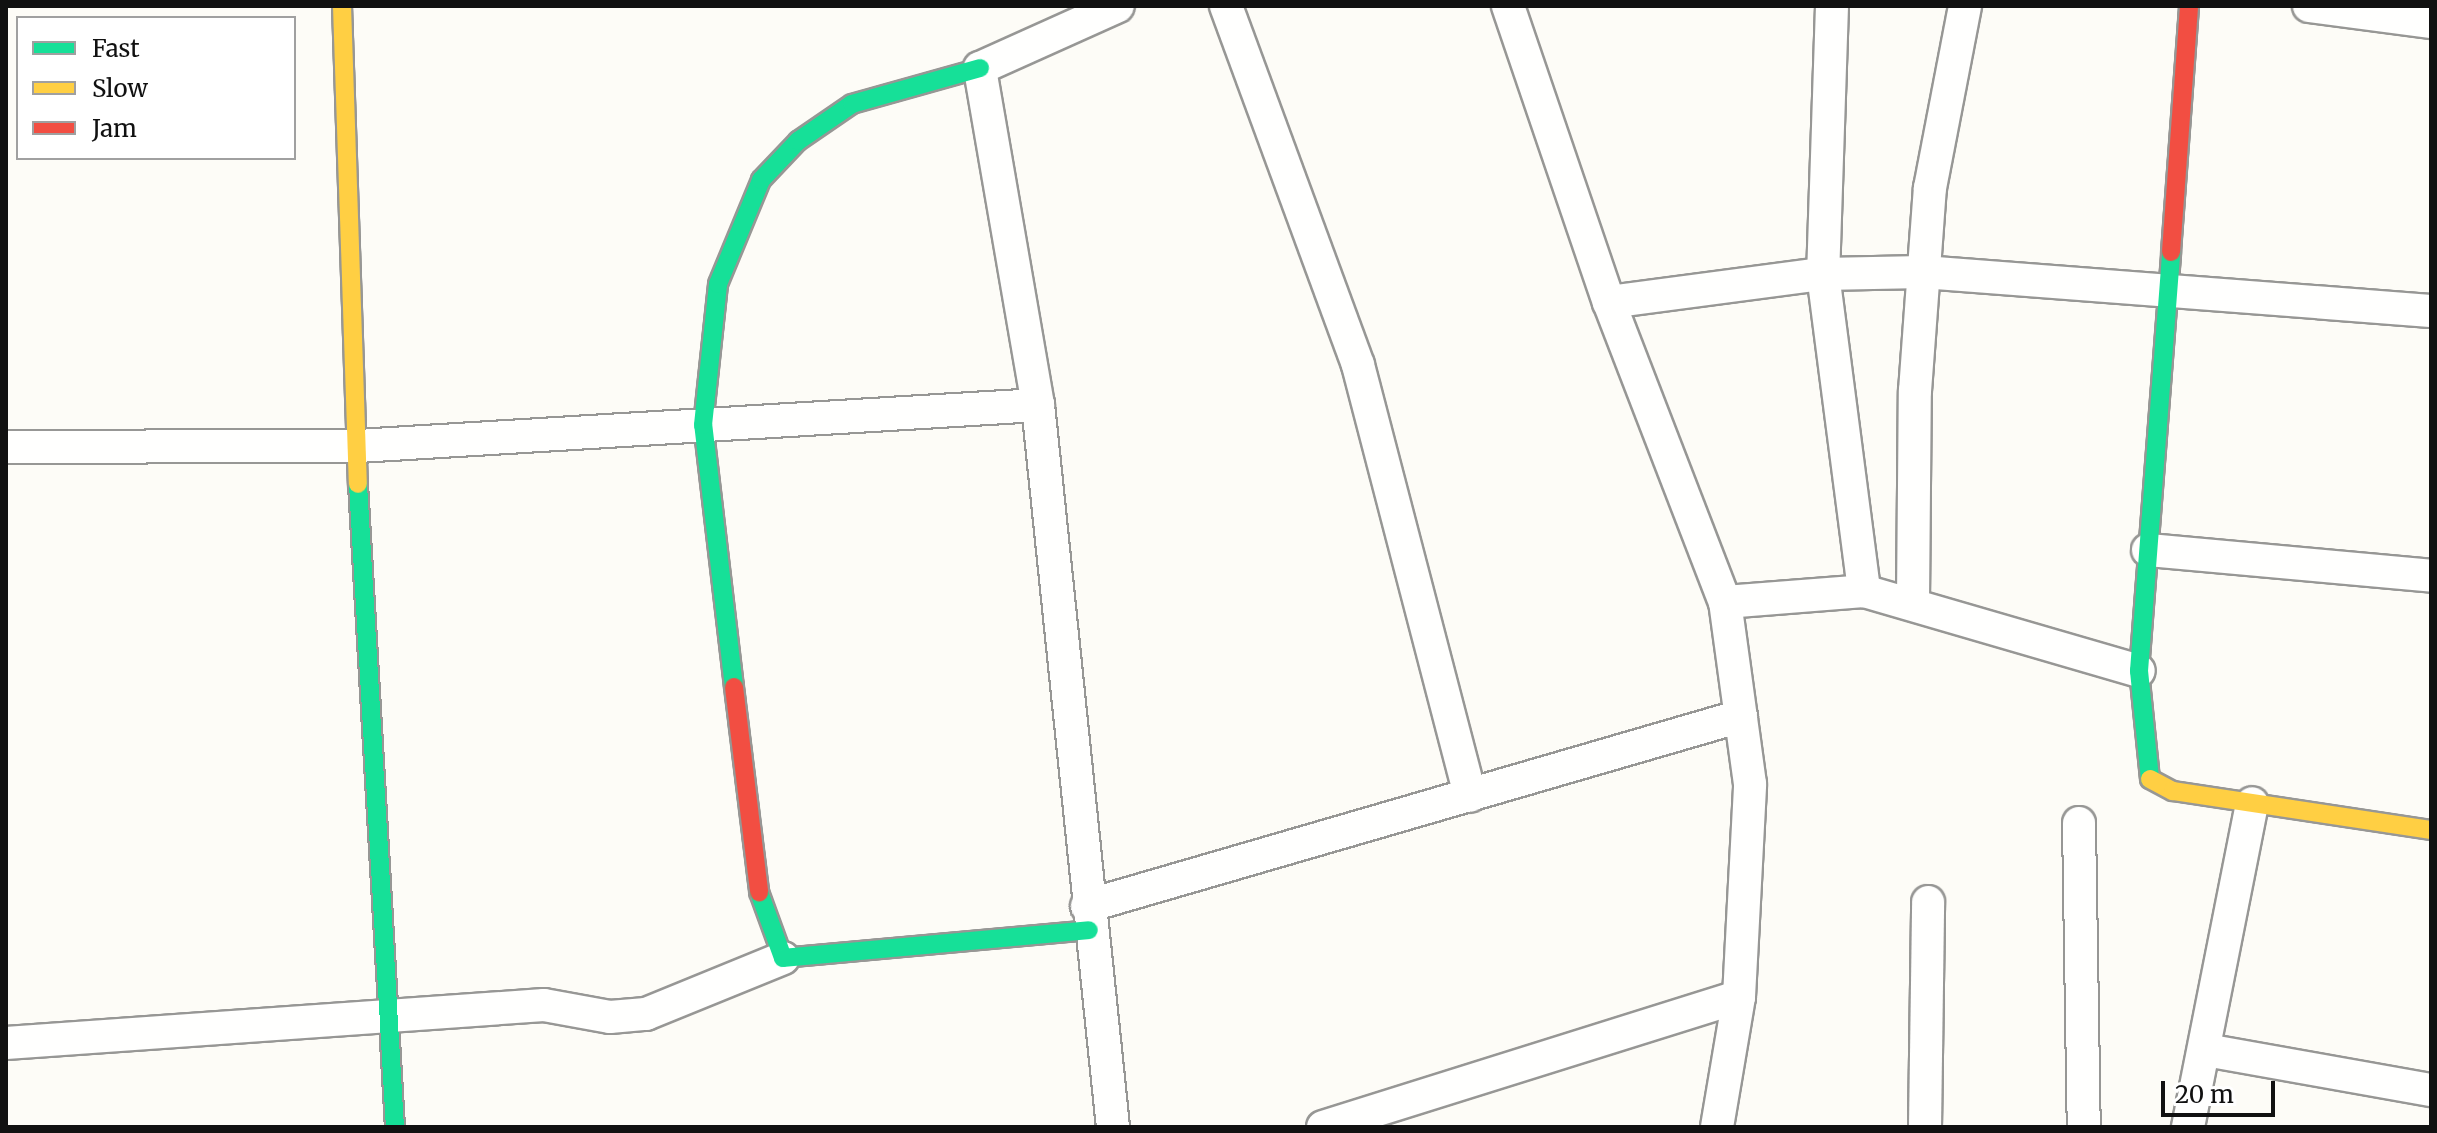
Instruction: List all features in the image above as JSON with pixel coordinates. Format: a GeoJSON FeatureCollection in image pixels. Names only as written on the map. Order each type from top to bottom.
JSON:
{"type":"FeatureCollection","features":[{"type":"Feature","properties":{"kind":"street"},"geometry":{"type":"LineString","coordinates":[[342,6],[358,446],[395,1127]]}},
{"type":"Feature","properties":{"kind":"street"},"geometry":{"type":"LineString","coordinates":[[783,958],[759,895],[703,425],[718,284],[761,180],[798,141],[852,104],[980,68],[1118,6]]}},
{"type":"Feature","properties":{"kind":"street"},"geometry":{"type":"LineString","coordinates":[[1226,6],[1358,365],[1470,796]]}},
{"type":"Feature","properties":{"kind":"street"},"geometry":{"type":"LineString","coordinates":[[1508,6],[1609,302],[1725,602],[1750,784],[1739,997],[1717,1127]]}},
{"type":"Feature","properties":{"kind":"street"},"geometry":{"type":"LineString","coordinates":[[1832,6],[1823,274],[1864,591]]}},
{"type":"Feature","properties":{"kind":"street"},"geometry":{"type":"LineString","coordinates":[[1913,601],[1923,272],[1930,188],[1965,6]]}},
{"type":"Feature","properties":{"kind":"street"},"geometry":{"type":"LineString","coordinates":[[2189,6],[2139,671],[2149,779],[2173,791],[2431,830]]}},
{"type":"Feature","properties":{"kind":"street"},"geometry":{"type":"LineString","coordinates":[[2309,6],[2431,22]]}},
{"type":"Feature","properties":{"kind":"street"},"geometry":{"type":"LineString","coordinates":[[980,68],[1038,405],[1088,918],[1113,1127]]}},
{"type":"Feature","properties":{"kind":"street"},"geometry":{"type":"LineString","coordinates":[[1609,302],[1823,274],[1923,272],[2168,288],[2431,311]]}},
{"type":"Feature","properties":{"kind":"street"},"geometry":{"type":"LineString","coordinates":[[6,447],[358,446],[1038,405]]}},
{"type":"Feature","properties":{"kind":"street"},"geometry":{"type":"LineString","coordinates":[[2148,550],[2431,576]]}},
{"type":"Feature","properties":{"kind":"street"},"geometry":{"type":"LineString","coordinates":[[1725,602],[1864,591],[1913,601],[2139,671]]}},
{"type":"Feature","properties":{"kind":"street"},"geometry":{"type":"LineString","coordinates":[[6,1043],[388,1013],[544,1005],[610,1017],[646,1014],[783,958],[1088,918],[1470,796],[1741,716]]}},
{"type":"Feature","properties":{"kind":"street"},"geometry":{"type":"LineString","coordinates":[[2188,1127],[2206,1050],[2252,803]]}},
{"type":"Feature","properties":{"kind":"street"},"geometry":{"type":"LineString","coordinates":[[2079,823],[2084,1127]]}},
{"type":"Feature","properties":{"kind":"street"},"geometry":{"type":"LineString","coordinates":[[1925,1127],[1928,902]]}},
{"type":"Feature","properties":{"kind":"street"},"geometry":{"type":"LineString","coordinates":[[1323,1127],[1739,997]]}},
{"type":"Feature","properties":{"kind":"street"},"geometry":{"type":"LineString","coordinates":[[2206,1050],[2431,1090]]}},
{"type":"Feature","properties":{"kind":"traffic: fast"},"geometry":{"type":"LineString","coordinates":[[734,687],[703,425],[718,284],[761,180],[798,141],[852,104],[980,68]]}},
{"type":"Feature","properties":{"kind":"traffic: fast"},"geometry":{"type":"LineString","coordinates":[[2150,779],[2139,671],[2171,252]]}},
{"type":"Feature","properties":{"kind":"traffic: fast"},"geometry":{"type":"LineString","coordinates":[[358,484],[395,1127]]}},
{"type":"Feature","properties":{"kind":"traffic: fast"},"geometry":{"type":"LineString","coordinates":[[759,892],[783,958],[1089,930]]}},
{"type":"Feature","properties":{"kind":"traffic: slow"},"geometry":{"type":"LineString","coordinates":[[342,6],[358,484]]}},
{"type":"Feature","properties":{"kind":"traffic: slow"},"geometry":{"type":"LineString","coordinates":[[2150,779],[2173,791],[2431,830]]}},
{"type":"Feature","properties":{"kind":"traffic: jam"},"geometry":{"type":"LineString","coordinates":[[2171,252],[2189,6]]}},
{"type":"Feature","properties":{"kind":"traffic: jam"},"geometry":{"type":"LineString","coordinates":[[734,687],[759,892]]}}]}
